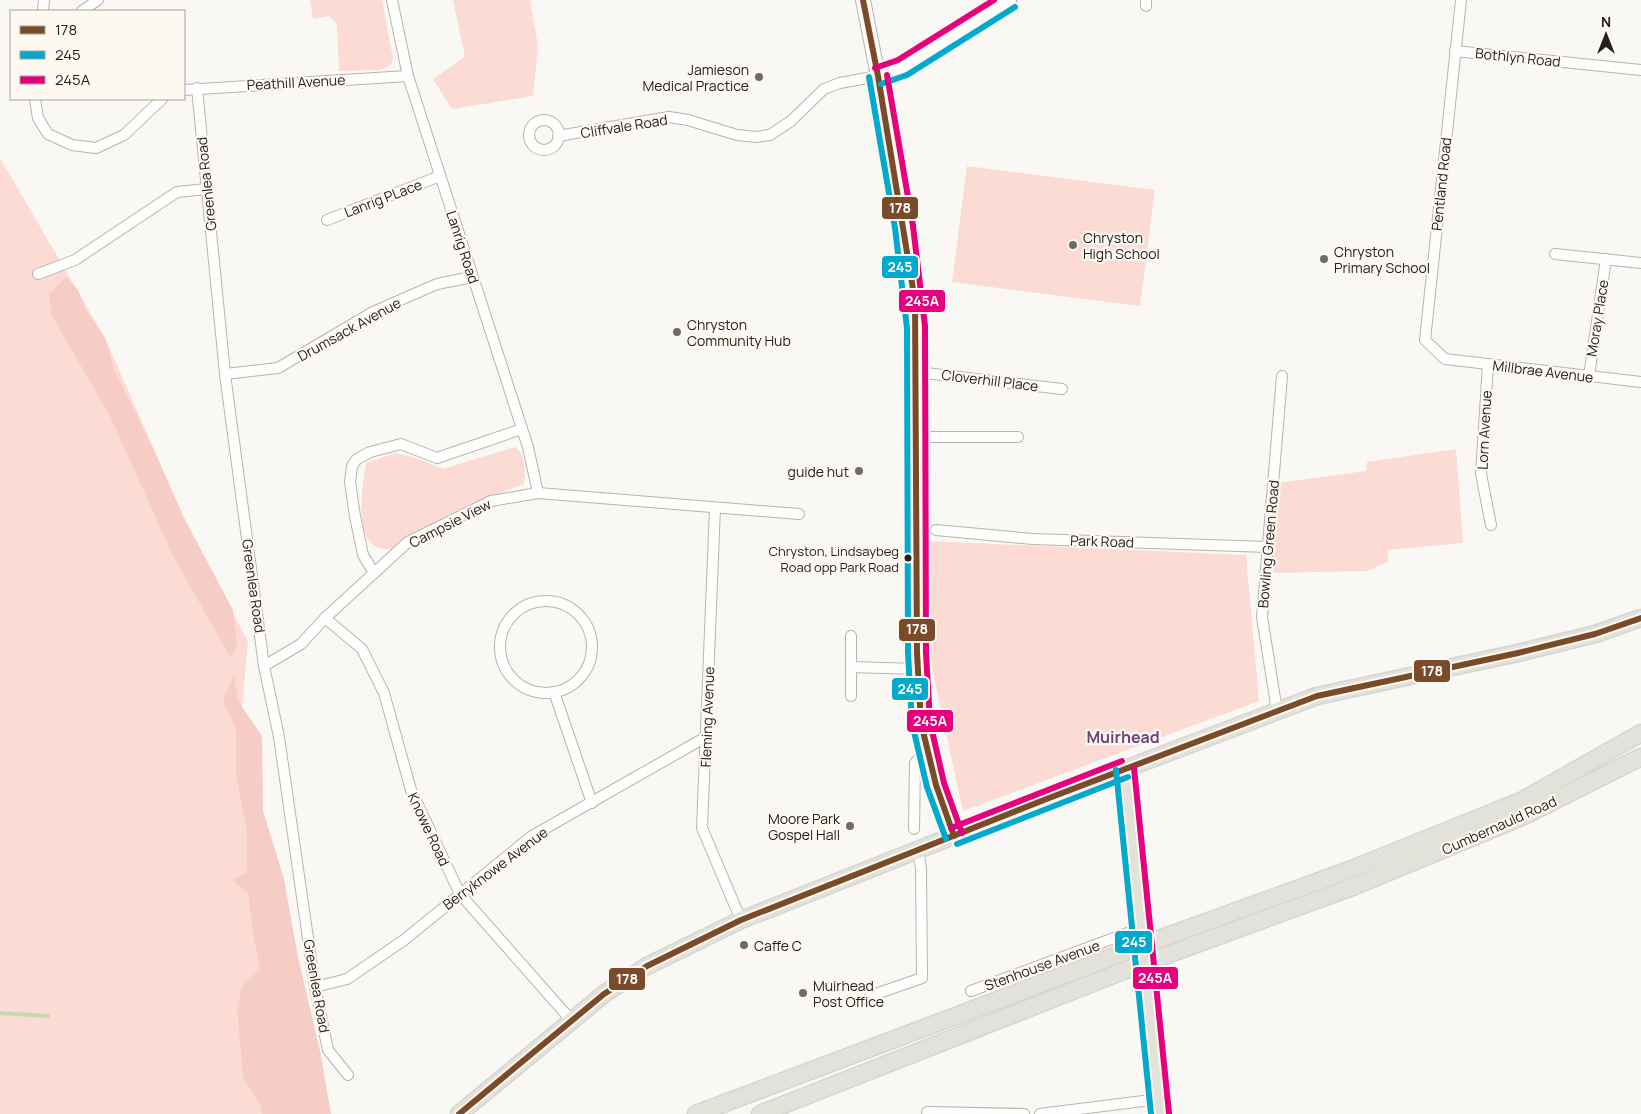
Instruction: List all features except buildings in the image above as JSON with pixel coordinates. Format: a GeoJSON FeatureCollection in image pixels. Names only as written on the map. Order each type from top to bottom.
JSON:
{"type":"FeatureCollection","features":[{"type":"Feature","properties":{"kind":"main road"},"geometry":{"type":"LineString","coordinates":[[863,0],[878,76],[915,302],[918,372],[917,668],[921,723],[936,785],[954,836]]}},
{"type":"Feature","properties":{"kind":"main road"},"geometry":{"type":"LineString","coordinates":[[460,1114],[604,994],[647,966],[741,920],[1125,769],[1317,696],[1518,653],[1595,634],[1641,618]]}},
{"type":"Feature","properties":{"kind":"main road"},"geometry":{"type":"LineString","coordinates":[[696,1114],[1162,938],[1352,869],[1523,800],[1641,733]]}},
{"type":"Feature","properties":{"kind":"main road","name":"Cumbernauld Road"},"geometry":{"type":"LineString","coordinates":[[760,1114],[1126,970],[1355,886],[1524,816],[1641,757]]}},
{"type":"Feature","properties":{"kind":"main road"},"geometry":{"type":"LineString","coordinates":[[1125,769],[1160,1106]]}},
{"type":"Feature","properties":{"kind":"street"},"geometry":{"type":"LineString","coordinates":[[83,10],[98,0]]}},
{"type":"Feature","properties":{"kind":"street","name":"Lanrig Road"},"geometry":{"type":"LineString","coordinates":[[392,0],[408,76],[522,429],[538,493]]}},
{"type":"Feature","properties":{"kind":"street","name":"Pentland Road"},"geometry":{"type":"LineString","coordinates":[[1445,360],[1425,340],[1461,0]]}},
{"type":"Feature","properties":{"kind":"street"},"geometry":{"type":"LineString","coordinates":[[878,76],[902,68],[1005,2]]}},
{"type":"Feature","properties":{"kind":"street","name":"Bothlyn Road"},"geometry":{"type":"LineString","coordinates":[[1455,51],[1641,70]]}},
{"type":"Feature","properties":{"kind":"street","name":"Peathill Avenue"},"geometry":{"type":"LineString","coordinates":[[185,90],[408,76]]}},
{"type":"Feature","properties":{"kind":"street","name":"Cliffvale Road"},"geometry":{"type":"LineString","coordinates":[[558,136],[669,117],[688,120],[737,136],[770,136],[791,120],[824,89],[840,82],[878,76]]}},
{"type":"Feature","properties":{"kind":"street","name":"Greenlea Road"},"geometry":{"type":"LineString","coordinates":[[197,88],[226,374],[264,666],[279,737],[315,988],[328,1050],[348,1075]]}},
{"type":"Feature","properties":{"kind":"street"},"geometry":{"type":"LineString","coordinates":[[35,100],[38,118],[48,134],[72,145],[96,148],[124,135],[161,100]]}},
{"type":"Feature","properties":{"kind":"street","name":"Lanrig PLace"},"geometry":{"type":"LineString","coordinates":[[327,220],[440,176]]}},
{"type":"Feature","properties":{"kind":"street"},"geometry":{"type":"LineString","coordinates":[[38,274],[75,260],[177,192],[207,189]]}},
{"type":"Feature","properties":{"kind":"street","name":"Moray Place"},"geometry":{"type":"LineString","coordinates":[[1555,254],[1641,263]]}},
{"type":"Feature","properties":{"kind":"street","name":"Moray Place"},"geometry":{"type":"LineString","coordinates":[[1589,376],[1606,259]]}},
{"type":"Feature","properties":{"kind":"street","name":"Drumsack Avenue"},"geometry":{"type":"LineString","coordinates":[[226,374],[278,368],[373,312],[436,284],[472,277]]}},
{"type":"Feature","properties":{"kind":"street","name":"Millbrae Avenue"},"geometry":{"type":"LineString","coordinates":[[1445,360],[1641,382]]}},
{"type":"Feature","properties":{"kind":"street","name":"Lorn Avenue"},"geometry":{"type":"LineString","coordinates":[[1488,364],[1481,474],[1491,525]]}},
{"type":"Feature","properties":{"kind":"street","name":"Cloverhill Place"},"geometry":{"type":"LineString","coordinates":[[918,372],[1062,389]]}},
{"type":"Feature","properties":{"kind":"street","name":"Bowling Green Road"},"geometry":{"type":"LineString","coordinates":[[1277,711],[1262,617],[1282,376]]}},
{"type":"Feature","properties":{"kind":"street"},"geometry":{"type":"LineString","coordinates":[[374,573],[363,555],[355,516],[350,482],[352,466],[357,459],[370,452],[401,444],[438,458],[522,429]]}},
{"type":"Feature","properties":{"kind":"street"},"geometry":{"type":"LineString","coordinates":[[917,437],[1018,437]]}},
{"type":"Feature","properties":{"kind":"street","name":"Campsie View"},"geometry":{"type":"LineString","coordinates":[[264,666],[301,644],[325,618],[408,542],[491,501],[538,493],[799,514]]}},
{"type":"Feature","properties":{"kind":"street","name":"Fleming Avenue"},"geometry":{"type":"LineString","coordinates":[[715,508],[702,828],[741,920]]}},
{"type":"Feature","properties":{"kind":"street","name":"Park Road"},"geometry":{"type":"LineString","coordinates":[[936,530],[1033,539],[1268,547]]}},
{"type":"Feature","properties":{"kind":"street"},"geometry":{"type":"LineString","coordinates":[[548,600],[559,602],[579,614],[588,627],[592,644],[590,660],[580,678],[567,688],[554,692],[538,692],[523,687],[512,678],[501,656],[500,640],[506,623],[517,610],[532,602],[548,600]]}},
{"type":"Feature","properties":{"kind":"street","name":"Knowe Road"},"geometry":{"type":"LineString","coordinates":[[325,618],[362,649],[384,693],[410,790],[460,894],[572,1020]]}},
{"type":"Feature","properties":{"kind":"street"},"geometry":{"type":"LineString","coordinates":[[851,636],[851,696]]}},
{"type":"Feature","properties":{"kind":"street"},"geometry":{"type":"LineString","coordinates":[[851,667],[917,668]]}},
{"type":"Feature","properties":{"kind":"street"},"geometry":{"type":"LineString","coordinates":[[554,692],[592,803]]}},
{"type":"Feature","properties":{"kind":"street","name":"Berryknowe Avenue"},"geometry":{"type":"LineString","coordinates":[[315,988],[347,979],[404,940],[532,836],[706,737]]}},
{"type":"Feature","properties":{"kind":"street"},"geometry":{"type":"LineString","coordinates":[[914,829],[916,763],[927,748]]}},
{"type":"Feature","properties":{"kind":"street"},"geometry":{"type":"LineString","coordinates":[[914,815],[925,816]]}},
{"type":"Feature","properties":{"kind":"street"},"geometry":{"type":"LineString","coordinates":[[870,996],[922,978],[921,868],[918,850]]}},
{"type":"Feature","properties":{"kind":"street","name":"Stenhouse Avenue"},"geometry":{"type":"LineString","coordinates":[[971,990],[1141,928]]}},
{"type":"Feature","properties":{"kind":"street"},"geometry":{"type":"LineString","coordinates":[[1040,1114],[1160,1106]]}},
{"type":"Feature","properties":{"kind":"street"},"geometry":{"type":"LineString","coordinates":[[927,1112],[1024,1114]]}},
{"type":"Feature","properties":{"kind":"shaded area"},"geometry":{"type":"Polygon","coordinates":[[[310,0],[382,0],[393,58],[391,65],[381,70],[339,71],[337,24],[329,16],[313,19],[310,0]]]}},
{"type":"Feature","properties":{"kind":"shaded area"},"geometry":{"type":"Polygon","coordinates":[[[453,0],[530,0],[538,46],[533,96],[452,109],[433,79],[465,57],[453,0]]]}},
{"type":"Feature","properties":{"kind":"shaded area"},"geometry":{"type":"Polygon","coordinates":[[[0,158],[105,338],[189,529],[248,642],[241,717],[271,1114],[0,1114],[0,158]]]}},
{"type":"Feature","properties":{"kind":"shaded area"},"geometry":{"type":"Polygon","coordinates":[[[967,166],[1155,190],[1140,306],[952,282],[967,166]]]}},
{"type":"Feature","properties":{"kind":"shaded area"},"geometry":{"type":"Polygon","coordinates":[[[66,277],[78,290],[86,310],[105,338],[114,370],[151,444],[183,516],[233,610],[237,647],[230,657],[172,554],[111,418],[52,316],[49,294],[66,277]]]}},
{"type":"Feature","properties":{"kind":"shaded area"},"geometry":{"type":"Polygon","coordinates":[[[515,447],[519,450],[523,459],[524,484],[485,499],[391,549],[379,548],[371,542],[366,533],[362,510],[366,463],[396,453],[419,459],[443,469],[515,447]]]}},
{"type":"Feature","properties":{"kind":"shaded area"},"geometry":{"type":"Polygon","coordinates":[[[1456,449],[1463,543],[1388,550],[1388,562],[1367,571],[1273,573],[1277,483],[1366,471],[1367,462],[1456,449]]]}},
{"type":"Feature","properties":{"kind":"shaded area"},"geometry":{"type":"Polygon","coordinates":[[[928,541],[1246,555],[1259,701],[963,811],[931,664],[928,541]]]}},
{"type":"Feature","properties":{"kind":"shaded area"},"geometry":{"type":"Polygon","coordinates":[[[234,675],[238,701],[262,736],[263,811],[284,879],[298,957],[320,1051],[331,1114],[262,1114],[261,1106],[243,1077],[237,1006],[243,984],[260,969],[253,935],[248,893],[232,880],[247,872],[247,831],[236,774],[236,729],[223,700],[234,675]]]}},
{"type":"Feature","properties":{"kind":"waterway"},"geometry":{"type":"LineString","coordinates":[[0,1013],[48,1016]]}},
{"type":"Feature","properties":{"kind":"transit line","name":"178"},"geometry":{"type":"LineString","coordinates":[[863,0],[878,76],[915,301],[917,653],[921,723],[936,785],[954,836]]}},
{"type":"Feature","properties":{"kind":"transit line","name":"245A"},"geometry":{"type":"LineString","coordinates":[[875,68],[898,60],[994,0]]}},
{"type":"Feature","properties":{"kind":"transit line","name":"245"},"geometry":{"type":"LineString","coordinates":[[881,84],[907,75],[1015,7]]}},
{"type":"Feature","properties":{"kind":"transit line","name":"245A"},"geometry":{"type":"LineString","coordinates":[[887,75],[913,226],[925,326],[926,653],[930,722],[944,783],[962,833]]}},
{"type":"Feature","properties":{"kind":"transit line","name":"245"},"geometry":{"type":"LineString","coordinates":[[869,77],[895,228],[907,328],[908,653],[912,723],[927,787],[946,839]]}},
{"type":"Feature","properties":{"kind":"transit line","name":"178"},"geometry":{"type":"LineString","coordinates":[[459,1114],[604,994],[647,966],[741,920],[1049,798],[1317,696],[1518,653],[1595,634],[1641,618]]}},
{"type":"Feature","properties":{"kind":"transit line","name":"245A"},"geometry":{"type":"LineString","coordinates":[[951,828],[1122,761]]}},
{"type":"Feature","properties":{"kind":"transit line","name":"245A"},"geometry":{"type":"LineString","coordinates":[[1134,768],[1169,1113]]}},
{"type":"Feature","properties":{"kind":"transit line","name":"245"},"geometry":{"type":"LineString","coordinates":[[1116,770],[1151,1114]]}},
{"type":"Feature","properties":{"kind":"transit line","name":"245"},"geometry":{"type":"LineString","coordinates":[[957,844],[1128,777]]}},
{"type":"Feature","properties":{"kind":"place","name":"Jamieson Medical Practice"},"geometry":{"type":"Point","coordinates":[759,77]}},
{"type":"Feature","properties":{"kind":"place","name":"Chryston High School"},"geometry":{"type":"Point","coordinates":[1073,245]}},
{"type":"Feature","properties":{"kind":"place","name":"Chryston Primary School"},"geometry":{"type":"Point","coordinates":[1324,259]}},
{"type":"Feature","properties":{"kind":"place","name":"Chryston Community Hub"},"geometry":{"type":"Point","coordinates":[677,332]}},
{"type":"Feature","properties":{"kind":"place","name":"guide hut"},"geometry":{"type":"Point","coordinates":[859,471]}},
{"type":"Feature","properties":{"kind":"place","name":"Chryston, Lindsaybeg Road opp Park Road"},"geometry":{"type":"Point","coordinates":[908,558]}},
{"type":"Feature","properties":{"kind":"place","name":"Moore Park Gospel Hall"},"geometry":{"type":"Point","coordinates":[850,826]}},
{"type":"Feature","properties":{"kind":"place","name":"Caffe C"},"geometry":{"type":"Point","coordinates":[744,945]}},
{"type":"Feature","properties":{"kind":"place","name":"Muirhead Post Office"},"geometry":{"type":"Point","coordinates":[803,993]}},
{"type":"Feature","properties":{"kind":"district","name":"Muirhead"},"geometry":{"type":"Point","coordinates":[1123,737]}}]}
